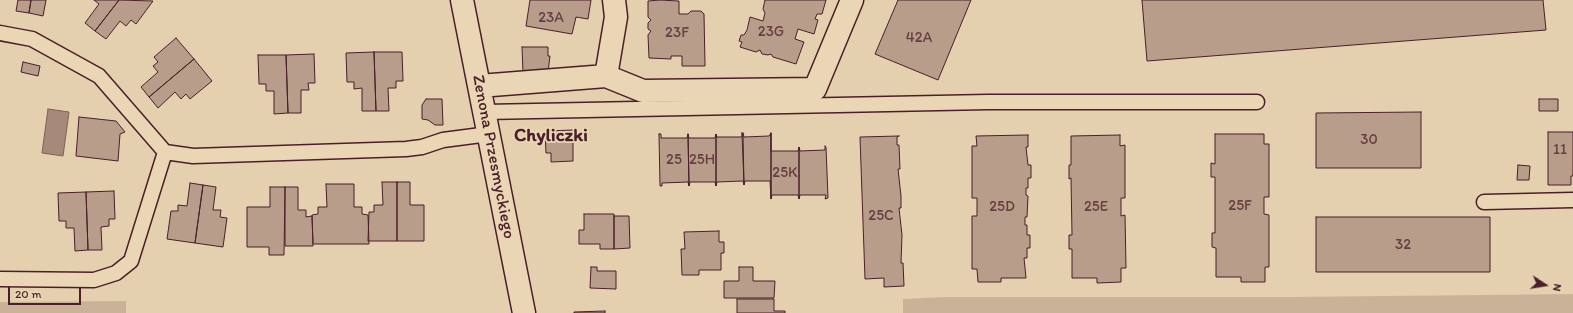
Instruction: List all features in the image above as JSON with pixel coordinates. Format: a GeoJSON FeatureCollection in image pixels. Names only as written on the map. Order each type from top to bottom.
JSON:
{"type":"FeatureCollection","features":[{"type":"Feature","properties":{"kind":"street","name":"Zenona Przesmyckiego"},"geometry":{"type":"LineString","coordinates":[[462,0],[524,313]]}},
{"type":"Feature","properties":{"kind":"street"},"geometry":{"type":"LineString","coordinates":[[606,76],[616,17],[614,0]]}},
{"type":"Feature","properties":{"kind":"street"},"geometry":{"type":"LineString","coordinates":[[479,86],[606,76],[643,90],[815,89],[852,0]]}},
{"type":"Feature","properties":{"kind":"lane"},"geometry":{"type":"LineString","coordinates":[[0,33],[32,39],[99,76],[165,152],[193,156],[406,148],[422,147],[443,140],[489,134]]}},
{"type":"Feature","properties":{"kind":"lane"},"geometry":{"type":"LineString","coordinates":[[485,112],[988,102],[1257,102]]}},
{"type":"Feature","properties":{"kind":"lane"},"geometry":{"type":"LineString","coordinates":[[0,279],[94,280],[116,273],[131,261],[165,152]]}},
{"type":"Feature","properties":{"kind":"lane"},"geometry":{"type":"LineString","coordinates":[[1484,202],[1573,200]]}},
{"type":"Feature","properties":{"kind":"shaded area"},"geometry":{"type":"Polygon","coordinates":[[[48,109],[69,112],[63,156],[42,153],[48,109]]]}},
{"type":"Feature","properties":{"kind":"shaded area"},"geometry":{"type":"Polygon","coordinates":[[[1573,294],[1573,313],[903,313],[903,299],[947,297],[1294,297],[1573,294]]]}},
{"type":"Feature","properties":{"kind":"shaded area"},"geometry":{"type":"Polygon","coordinates":[[[126,301],[126,313],[0,313],[0,302],[126,301]]]}},
{"type":"Feature","properties":{"kind":"building"},"geometry":{"type":"Polygon","coordinates":[[[18,0],[31,0],[29,13],[16,11],[18,0]]]}},
{"type":"Feature","properties":{"kind":"building"},"geometry":{"type":"Polygon","coordinates":[[[31,0],[46,0],[43,16],[29,13],[31,0]]]}},
{"type":"Feature","properties":{"kind":"building"},"geometry":{"type":"Polygon","coordinates":[[[94,0],[119,0],[95,31],[85,23],[99,4],[94,0]]]}},
{"type":"Feature","properties":{"kind":"building"},"geometry":{"type":"Polygon","coordinates":[[[119,0],[153,1],[136,24],[131,20],[126,26],[120,21],[106,39],[95,31],[119,0]]]}},
{"type":"Feature","properties":{"kind":"building"},"geometry":{"type":"Polygon","coordinates":[[[530,0],[591,0],[588,19],[576,17],[572,34],[526,26],[530,0]]]}},
{"type":"Feature","properties":{"kind":"building"},"geometry":{"type":"Polygon","coordinates":[[[765,0],[826,0],[822,14],[817,14],[815,19],[818,20],[814,34],[798,29],[795,39],[804,42],[796,64],[773,57],[771,54],[762,54],[760,50],[756,52],[740,47],[742,42],[739,41],[741,35],[744,35],[747,30],[750,17],[763,21],[765,13],[763,9],[765,0]]]}},
{"type":"Feature","properties":{"kind":"building"},"geometry":{"type":"Polygon","coordinates":[[[898,0],[971,0],[938,80],[875,54],[898,0]]]}},
{"type":"Feature","properties":{"kind":"building"},"geometry":{"type":"Polygon","coordinates":[[[1142,0],[1543,0],[1546,30],[1147,61],[1142,0]]]}},
{"type":"Feature","properties":{"kind":"building"},"geometry":{"type":"Polygon","coordinates":[[[648,1],[679,1],[679,14],[688,14],[691,11],[701,11],[704,14],[705,66],[682,66],[682,56],[671,56],[671,59],[649,58],[648,35],[651,31],[648,29],[648,23],[651,20],[648,17],[648,1]]]}},
{"type":"Feature","properties":{"kind":"building"},"geometry":{"type":"Polygon","coordinates":[[[176,38],[194,59],[149,97],[141,87],[158,72],[153,66],[158,62],[154,57],[176,38]]]}},
{"type":"Feature","properties":{"kind":"building"},"geometry":{"type":"Polygon","coordinates":[[[522,47],[548,47],[548,56],[550,56],[548,72],[523,73],[522,47]]]}},
{"type":"Feature","properties":{"kind":"building"},"geometry":{"type":"Polygon","coordinates":[[[374,52],[376,111],[362,111],[362,88],[354,89],[354,82],[347,82],[346,53],[374,52]]]}},
{"type":"Feature","properties":{"kind":"building"},"geometry":{"type":"Polygon","coordinates":[[[374,52],[402,52],[403,81],[396,81],[396,88],[388,88],[389,111],[376,111],[374,52]]]}},
{"type":"Feature","properties":{"kind":"building"},"geometry":{"type":"Polygon","coordinates":[[[314,54],[315,83],[308,83],[309,90],[301,90],[301,113],[288,113],[286,55],[314,54]]]}},
{"type":"Feature","properties":{"kind":"building"},"geometry":{"type":"Polygon","coordinates":[[[258,55],[286,55],[288,113],[274,114],[274,91],[266,91],[266,84],[259,84],[258,55]]]}},
{"type":"Feature","properties":{"kind":"building"},"geometry":{"type":"Polygon","coordinates":[[[194,59],[212,81],[190,99],[186,94],[181,99],[175,92],[158,108],[149,97],[194,59]]]}},
{"type":"Feature","properties":{"kind":"building"},"geometry":{"type":"Polygon","coordinates":[[[23,62],[40,66],[38,76],[21,72],[23,62]]]}},
{"type":"Feature","properties":{"kind":"building"},"geometry":{"type":"Polygon","coordinates":[[[426,99],[442,99],[443,125],[435,125],[428,120],[422,119],[422,105],[426,99]]]}},
{"type":"Feature","properties":{"kind":"building"},"geometry":{"type":"Polygon","coordinates":[[[1539,99],[1558,99],[1558,111],[1539,111],[1539,99]]]}},
{"type":"Feature","properties":{"kind":"building"},"geometry":{"type":"Polygon","coordinates":[[[1421,112],[1421,168],[1316,168],[1316,113],[1421,112]]]}},
{"type":"Feature","properties":{"kind":"building"},"geometry":{"type":"Polygon","coordinates":[[[79,117],[116,121],[125,132],[120,134],[118,161],[76,156],[79,117]]]}},
{"type":"Feature","properties":{"kind":"building"},"geometry":{"type":"Polygon","coordinates":[[[573,130],[573,161],[551,162],[551,153],[546,153],[545,131],[573,130]]]}},
{"type":"Feature","properties":{"kind":"building"},"geometry":{"type":"Polygon","coordinates":[[[1548,132],[1573,132],[1573,176],[1571,176],[1571,185],[1548,185],[1548,132]]]}},
{"type":"Feature","properties":{"kind":"building"},"geometry":{"type":"Polygon","coordinates":[[[742,133],[744,185],[743,181],[717,182],[716,186],[716,134],[717,137],[742,137],[742,133]]]}},
{"type":"Feature","properties":{"kind":"building"},"geometry":{"type":"Polygon","coordinates":[[[743,133],[744,137],[769,136],[771,133],[771,199],[770,181],[745,181],[744,185],[743,133]]]}},
{"type":"Feature","properties":{"kind":"building"},"geometry":{"type":"Polygon","coordinates":[[[659,134],[661,134],[661,138],[687,138],[688,134],[689,186],[688,182],[662,183],[662,186],[660,186],[659,134]]]}},
{"type":"Feature","properties":{"kind":"building"},"geometry":{"type":"Polygon","coordinates":[[[688,134],[689,138],[715,138],[716,134],[716,186],[715,182],[690,182],[689,186],[688,134]]]}},
{"type":"Feature","properties":{"kind":"building"},"geometry":{"type":"Polygon","coordinates":[[[1215,134],[1264,134],[1264,144],[1269,144],[1269,197],[1264,197],[1264,214],[1269,215],[1269,267],[1265,267],[1265,282],[1241,282],[1241,277],[1216,277],[1216,248],[1212,247],[1212,233],[1215,233],[1215,177],[1211,177],[1211,163],[1215,164],[1215,134]]]}},
{"type":"Feature","properties":{"kind":"building"},"geometry":{"type":"Polygon","coordinates":[[[1028,135],[1028,147],[1026,147],[1028,165],[1031,165],[1031,178],[1028,178],[1028,188],[1026,188],[1026,195],[1028,196],[1025,225],[1027,225],[1027,235],[1030,235],[1030,248],[1027,248],[1027,258],[1024,258],[1026,278],[1001,278],[1001,282],[978,282],[977,269],[972,269],[972,216],[977,216],[977,198],[972,198],[972,146],[977,146],[976,136],[1028,135]]]}},
{"type":"Feature","properties":{"kind":"building"},"geometry":{"type":"Polygon","coordinates":[[[1120,135],[1120,146],[1125,145],[1125,198],[1121,198],[1121,216],[1125,215],[1126,268],[1121,268],[1121,282],[1097,283],[1097,278],[1072,278],[1072,249],[1069,249],[1069,235],[1072,235],[1071,178],[1069,179],[1069,165],[1071,165],[1071,136],[1120,135]]]}},
{"type":"Feature","properties":{"kind":"building"},"geometry":{"type":"Polygon","coordinates":[[[899,136],[897,137],[897,145],[899,145],[900,169],[898,169],[901,208],[899,208],[902,235],[901,263],[903,263],[904,286],[884,287],[884,278],[865,279],[860,137],[899,136]]]}},
{"type":"Feature","properties":{"kind":"building"},"geometry":{"type":"Polygon","coordinates":[[[825,146],[828,198],[825,199],[826,195],[800,195],[799,199],[799,147],[800,151],[825,150],[825,146]]]}},
{"type":"Feature","properties":{"kind":"building"},"geometry":{"type":"Polygon","coordinates":[[[799,147],[799,199],[798,195],[772,195],[771,199],[771,151],[798,151],[799,147]]]}},
{"type":"Feature","properties":{"kind":"building"},"geometry":{"type":"Polygon","coordinates":[[[1518,165],[1530,166],[1529,180],[1517,180],[1518,165]]]}},
{"type":"Feature","properties":{"kind":"building"},"geometry":{"type":"Polygon","coordinates":[[[382,182],[397,182],[397,241],[368,241],[369,212],[374,212],[374,205],[383,205],[382,182]]]}},
{"type":"Feature","properties":{"kind":"building"},"geometry":{"type":"Polygon","coordinates":[[[397,182],[410,182],[410,205],[424,205],[424,241],[397,241],[397,182]]]}},
{"type":"Feature","properties":{"kind":"building"},"geometry":{"type":"Polygon","coordinates":[[[190,183],[203,185],[195,243],[167,239],[171,211],[178,211],[178,205],[187,206],[190,183]]]}},
{"type":"Feature","properties":{"kind":"building"},"geometry":{"type":"Polygon","coordinates":[[[326,184],[354,184],[354,207],[362,207],[362,214],[368,215],[369,244],[313,244],[312,215],[318,214],[318,207],[327,207],[326,184]]]}},
{"type":"Feature","properties":{"kind":"building"},"geometry":{"type":"Polygon","coordinates":[[[203,185],[216,187],[213,210],[221,210],[220,217],[227,218],[223,247],[195,243],[203,185]]]}},
{"type":"Feature","properties":{"kind":"building"},"geometry":{"type":"Polygon","coordinates":[[[270,187],[285,187],[284,255],[269,255],[269,247],[247,247],[247,207],[270,207],[270,187]]]}},
{"type":"Feature","properties":{"kind":"building"},"geometry":{"type":"Polygon","coordinates":[[[285,187],[298,187],[298,210],[306,210],[306,217],[312,216],[313,246],[285,246],[285,187]]]}},
{"type":"Feature","properties":{"kind":"building"},"geometry":{"type":"Polygon","coordinates":[[[114,191],[115,219],[109,219],[109,226],[101,227],[102,250],[88,250],[86,192],[114,191]]]}},
{"type":"Feature","properties":{"kind":"building"},"geometry":{"type":"Polygon","coordinates":[[[86,192],[88,250],[75,251],[74,228],[66,228],[66,221],[59,221],[58,193],[86,192]]]}},
{"type":"Feature","properties":{"kind":"building"},"geometry":{"type":"Polygon","coordinates":[[[584,214],[614,214],[614,249],[600,249],[600,244],[579,244],[579,230],[584,230],[584,214]]]}},
{"type":"Feature","properties":{"kind":"building"},"geometry":{"type":"Polygon","coordinates":[[[614,216],[629,216],[630,248],[614,249],[614,216]]]}},
{"type":"Feature","properties":{"kind":"building"},"geometry":{"type":"Polygon","coordinates":[[[1316,217],[1490,217],[1490,272],[1316,272],[1316,217]]]}},
{"type":"Feature","properties":{"kind":"building"},"geometry":{"type":"Polygon","coordinates":[[[719,231],[719,242],[724,242],[724,253],[721,253],[721,270],[699,270],[699,275],[682,275],[681,249],[685,249],[684,232],[719,231]]]}},
{"type":"Feature","properties":{"kind":"building"},"geometry":{"type":"Polygon","coordinates":[[[591,267],[597,267],[597,271],[616,271],[616,289],[590,288],[591,267]]]}},
{"type":"Feature","properties":{"kind":"building"},"geometry":{"type":"Polygon","coordinates":[[[739,267],[753,267],[753,281],[775,281],[774,298],[724,298],[724,281],[739,281],[739,267]]]}},
{"type":"Feature","properties":{"kind":"building"},"geometry":{"type":"Polygon","coordinates":[[[737,299],[774,299],[774,311],[785,311],[785,313],[737,313],[737,299]]]}},
{"type":"Feature","properties":{"kind":"building"},"geometry":{"type":"Polygon","coordinates":[[[605,311],[605,313],[574,313],[574,312],[605,311]]]}},
{"type":"Feature","properties":{"kind":"district","name":"Chyliczki"},"geometry":{"type":"Point","coordinates":[551,136]}}]}
